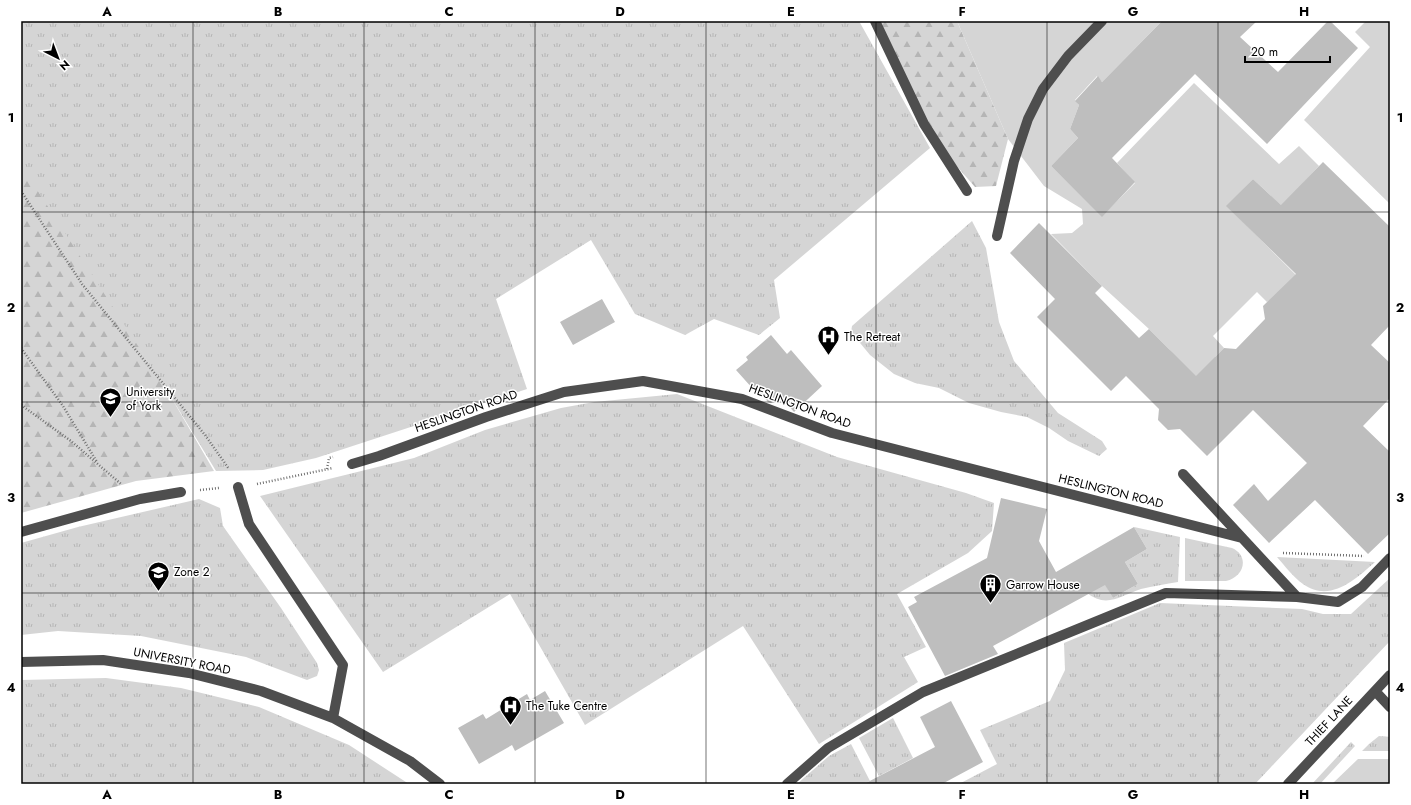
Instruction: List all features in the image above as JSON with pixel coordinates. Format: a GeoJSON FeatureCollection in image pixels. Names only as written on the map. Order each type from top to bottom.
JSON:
{"type":"FeatureCollection","features":[{"type":"Feature","properties":{"kind":"street"},"geometry":{"type":"LineString","coordinates":[[875,21],[924,124],[967,191]]}},
{"type":"Feature","properties":{"kind":"street"},"geometry":{"type":"LineString","coordinates":[[997,236],[1014,161],[1028,119],[1043,89],[1068,56],[1102,21]]}},
{"type":"Feature","properties":{"kind":"street","name":"HESLINGTON ROAD"},"geometry":{"type":"LineString","coordinates":[[352,464],[379,456],[486,417],[564,392],[643,381],[742,399],[832,433],[1242,538]]}},
{"type":"Feature","properties":{"kind":"street"},"geometry":{"type":"LineString","coordinates":[[1183,474],[1297,597]]}},
{"type":"Feature","properties":{"kind":"street"},"geometry":{"type":"LineString","coordinates":[[238,488],[249,524],[343,665],[333,718]]}},
{"type":"Feature","properties":{"kind":"street"},"geometry":{"type":"LineString","coordinates":[[21,532],[140,499],[181,492]]}},
{"type":"Feature","properties":{"kind":"street"},"geometry":{"type":"LineString","coordinates":[[787,784],[828,748],[923,692],[1166,593],[1297,597],[1338,602],[1362,587],[1390,558]]}},
{"type":"Feature","properties":{"kind":"street","name":"UNIVERSITY ROAD"},"geometry":{"type":"LineString","coordinates":[[21,662],[102,660],[189,673],[261,691],[333,718],[410,761],[440,784]]}},
{"type":"Feature","properties":{"kind":"street","name":"THIEF LANE"},"geometry":{"type":"LineString","coordinates":[[1288,784],[1390,675]]}},
{"type":"Feature","properties":{"kind":"street"},"geometry":{"type":"LineString","coordinates":[[1375,690],[1390,707]]}},
{"type":"Feature","properties":{"kind":"path"},"geometry":{"type":"LineString","coordinates":[[21,191],[82,284],[205,436],[230,470],[238,488]]}},
{"type":"Feature","properties":{"kind":"path"},"geometry":{"type":"LineString","coordinates":[[21,348],[64,406],[98,464]]}},
{"type":"Feature","properties":{"kind":"path"},"geometry":{"type":"LineString","coordinates":[[21,405],[71,441],[140,499]]}},
{"type":"Feature","properties":{"kind":"path"},"geometry":{"type":"LineString","coordinates":[[181,492],[216,488],[238,488],[327,469]]}},
{"type":"Feature","properties":{"kind":"path"},"geometry":{"type":"LineString","coordinates":[[1253,551],[1367,556]]}},
{"type":"Feature","properties":{"kind":"green space"},"geometry":{"type":"Polygon","coordinates":[[[21,21],[859,21],[930,148],[774,280],[780,318],[759,335],[714,319],[685,335],[635,314],[591,240],[496,299],[527,389],[316,458],[263,470],[216,471],[171,397],[21,169],[21,21]]]}},
{"type":"Feature","properties":{"kind":"green space"},"geometry":{"type":"Polygon","coordinates":[[[878,21],[957,21],[1008,139],[996,186],[975,187],[940,147],[878,21]]]}},
{"type":"Feature","properties":{"kind":"green space"},"geometry":{"type":"Polygon","coordinates":[[[957,21],[1162,21],[1102,82],[1097,76],[1075,100],[1079,105],[1070,129],[1078,138],[1051,166],[1102,216],[1135,183],[1117,163],[1194,83],[1279,164],[1299,146],[1319,166],[1303,183],[1300,223],[1253,179],[1227,206],[1301,280],[1267,302],[1257,292],[1213,336],[1224,348],[1215,357],[1216,369],[1199,385],[1169,349],[1102,286],[1051,234],[1072,233],[1083,224],[1082,209],[1044,186],[1008,139],[957,21]]]}},
{"type":"Feature","properties":{"kind":"green space"},"geometry":{"type":"Polygon","coordinates":[[[1366,21],[1390,21],[1390,204],[1304,120],[1370,47],[1355,32],[1366,21]]]}},
{"type":"Feature","properties":{"kind":"green space"},"geometry":{"type":"Polygon","coordinates":[[[21,165],[171,397],[214,471],[136,481],[21,513],[21,165]]]}},
{"type":"Feature","properties":{"kind":"green space"},"geometry":{"type":"Polygon","coordinates":[[[972,221],[986,248],[999,322],[1014,361],[1058,413],[1102,441],[1107,449],[1099,456],[1068,441],[1049,428],[1027,417],[1001,412],[969,403],[939,388],[915,383],[894,374],[870,355],[851,332],[852,326],[972,221]]]}},
{"type":"Feature","properties":{"kind":"green space"},"geometry":{"type":"Polygon","coordinates":[[[677,394],[837,457],[966,493],[994,503],[992,531],[968,553],[897,594],[926,647],[904,657],[918,682],[819,744],[743,626],[585,725],[510,594],[383,672],[260,496],[414,458],[485,430],[561,408],[594,402],[677,394]]]}},
{"type":"Feature","properties":{"kind":"green space"},"geometry":{"type":"Polygon","coordinates":[[[199,499],[220,508],[223,526],[281,608],[317,663],[319,670],[317,676],[307,680],[246,657],[141,636],[58,631],[21,635],[21,543],[78,527],[199,499]]]}},
{"type":"Feature","properties":{"kind":"green space"},"geometry":{"type":"Polygon","coordinates":[[[1134,527],[1180,537],[1178,582],[1141,589],[1113,600],[1100,600],[1093,597],[1086,592],[1100,575],[1113,598],[1138,584],[1125,562],[1147,549],[1134,527]]]}},
{"type":"Feature","properties":{"kind":"green space"},"geometry":{"type":"Polygon","coordinates":[[[1185,538],[1232,548],[1238,552],[1243,561],[1241,571],[1232,579],[1226,581],[1185,581],[1185,538]]]}},
{"type":"Feature","properties":{"kind":"green space"},"geometry":{"type":"Polygon","coordinates":[[[1277,557],[1375,562],[1351,582],[1342,587],[1323,591],[1313,589],[1303,584],[1292,575],[1277,557]]]}},
{"type":"Feature","properties":{"kind":"green space"},"geometry":{"type":"Polygon","coordinates":[[[1390,578],[1390,641],[1255,784],[959,784],[997,764],[980,730],[1050,701],[1065,670],[1064,643],[1160,603],[1302,609],[1323,614],[1351,614],[1390,578]]]}},
{"type":"Feature","properties":{"kind":"green space"},"geometry":{"type":"Polygon","coordinates":[[[106,678],[181,688],[259,707],[349,745],[409,784],[21,784],[21,680],[106,678]]]}},
{"type":"Feature","properties":{"kind":"green space"},"geometry":{"type":"Polygon","coordinates":[[[893,718],[913,758],[879,776],[859,738],[893,718]]]}},
{"type":"Feature","properties":{"kind":"green space"},"geometry":{"type":"Polygon","coordinates":[[[1379,736],[1390,737],[1390,751],[1362,751],[1369,744],[1379,736]]]}},
{"type":"Feature","properties":{"kind":"green space"},"geometry":{"type":"Polygon","coordinates":[[[1351,742],[1355,746],[1320,784],[1312,784],[1351,742]]]}},
{"type":"Feature","properties":{"kind":"green space"},"geometry":{"type":"Polygon","coordinates":[[[851,744],[870,781],[863,784],[797,784],[829,756],[851,744]]]}},
{"type":"Feature","properties":{"kind":"green space"},"geometry":{"type":"Polygon","coordinates":[[[1358,759],[1390,759],[1390,784],[1332,784],[1358,759]]]}},
{"type":"Feature","properties":{"kind":"building"},"geometry":{"type":"Polygon","coordinates":[[[1162,21],[1257,21],[1240,37],[1278,72],[1328,21],[1330,21],[1358,48],[1267,144],[1195,74],[1112,158],[1135,182],[1102,217],[1051,166],[1078,138],[1070,129],[1079,105],[1075,101],[1098,76],[1102,82],[1162,21]]]}},
{"type":"Feature","properties":{"kind":"building"},"geometry":{"type":"Polygon","coordinates":[[[1323,162],[1390,227],[1390,325],[1371,345],[1390,363],[1390,398],[1363,426],[1390,452],[1390,533],[1368,554],[1315,500],[1269,543],[1233,505],[1254,484],[1268,501],[1307,463],[1253,410],[1207,456],[1180,429],[1168,430],[1158,420],[1159,409],[1126,376],[1111,391],[1037,317],[1055,299],[1010,253],[1039,223],[1102,286],[1095,293],[1139,338],[1149,329],[1196,376],[1224,348],[1236,349],[1265,319],[1263,306],[1296,274],[1226,206],[1253,179],[1281,205],[1323,162]]]}},
{"type":"Feature","properties":{"kind":"building"},"geometry":{"type":"Polygon","coordinates":[[[602,299],[615,322],[573,345],[560,322],[602,299]]]}},
{"type":"Feature","properties":{"kind":"building"},"geometry":{"type":"Polygon","coordinates":[[[771,335],[787,354],[791,350],[822,386],[794,412],[780,396],[771,403],[768,402],[755,387],[753,389],[736,370],[748,360],[746,357],[771,335]]]}},
{"type":"Feature","properties":{"kind":"building","name":"Garrow House"},"geometry":{"type":"Polygon","coordinates":[[[1001,498],[1047,509],[1039,541],[1056,572],[1134,527],[1147,549],[1125,562],[1138,584],[1113,598],[1105,585],[993,646],[998,654],[945,676],[908,607],[917,602],[914,597],[987,558],[1001,498]]]}},
{"type":"Feature","properties":{"kind":"building","name":"The Tuke Centre"},"geometry":{"type":"Polygon","coordinates":[[[545,691],[564,723],[515,751],[512,745],[479,764],[458,728],[483,714],[486,719],[527,694],[530,700],[545,691]]]}},
{"type":"Feature","properties":{"kind":"building"},"geometry":{"type":"Polygon","coordinates":[[[951,701],[983,762],[942,784],[864,784],[935,747],[920,717],[951,701]]]}},
{"type":"Feature","properties":{"kind":"place","name":"The Retreat"},"geometry":{"type":"Point","coordinates":[828,356]}},
{"type":"Feature","properties":{"kind":"place","name":"University of York"},"geometry":{"type":"Point","coordinates":[111,418]}},
{"type":"Feature","properties":{"kind":"place","name":"Zone 2"},"geometry":{"type":"Point","coordinates":[158,592]}},
{"type":"Feature","properties":{"kind":"place","name":"Garrow House"},"geometry":{"type":"Point","coordinates":[990,604]}},
{"type":"Feature","properties":{"kind":"place","name":"The Tuke Centre"},"geometry":{"type":"Point","coordinates":[510,726]}}]}
